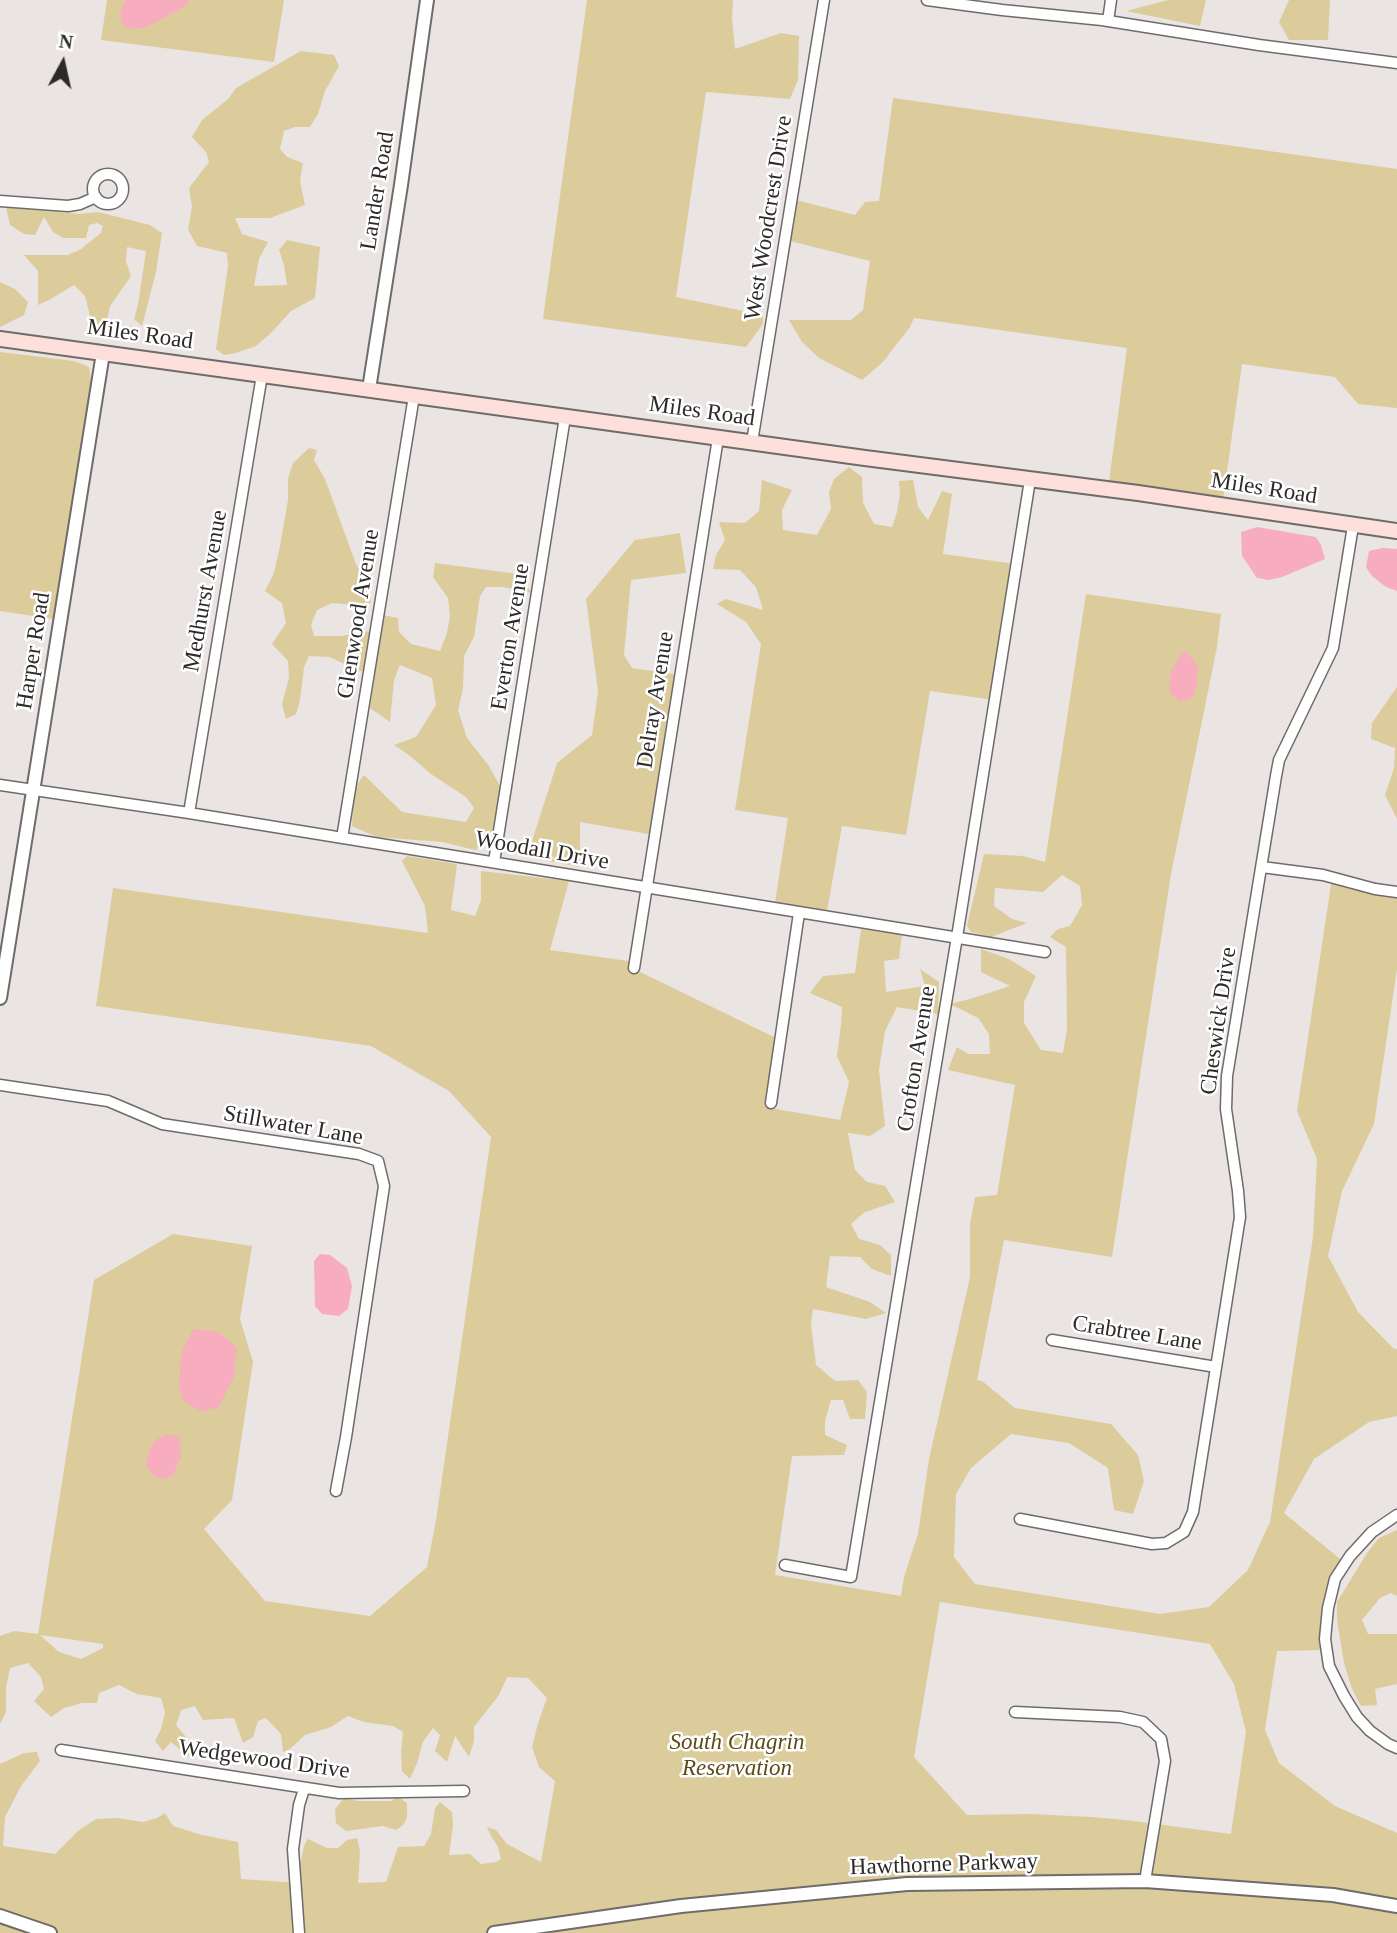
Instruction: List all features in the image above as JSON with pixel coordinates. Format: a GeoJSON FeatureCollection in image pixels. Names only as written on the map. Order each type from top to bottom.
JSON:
{"type":"FeatureCollection","features":[{"type":"Feature","properties":{"kind":"main road","name":"Miles Road"},"geometry":{"type":"LineString","coordinates":[[0,339],[1138,493],[1397,531]]}},
{"type":"Feature","properties":{"kind":"street","name":"Lander Road"},"geometry":{"type":"LineString","coordinates":[[369,389],[427,0]]}},
{"type":"Feature","properties":{"kind":"street","name":"West Woodcrest Drive"},"geometry":{"type":"LineString","coordinates":[[752,442],[824,0]]}},
{"type":"Feature","properties":{"kind":"street"},"geometry":{"type":"LineString","coordinates":[[927,0],[1108,20],[1259,45],[1397,63]]}},
{"type":"Feature","properties":{"kind":"street"},"geometry":{"type":"LineString","coordinates":[[1108,20],[1111,0]]}},
{"type":"Feature","properties":{"kind":"street"},"geometry":{"type":"LineString","coordinates":[[0,201],[68,206],[96,197]]}},
{"type":"Feature","properties":{"kind":"street","name":"Harper Road"},"geometry":{"type":"LineString","coordinates":[[0,998],[103,353]]}},
{"type":"Feature","properties":{"kind":"street","name":"Medhurst Avenue"},"geometry":{"type":"LineString","coordinates":[[189,813],[262,375]]}},
{"type":"Feature","properties":{"kind":"street","name":"Glenwood Avenue"},"geometry":{"type":"LineString","coordinates":[[342,838],[414,396]]}},
{"type":"Feature","properties":{"kind":"street","name":"Everton Avenue"},"geometry":{"type":"LineString","coordinates":[[495,862],[565,417]]}},
{"type":"Feature","properties":{"kind":"street","name":"Delray Avenue"},"geometry":{"type":"LineString","coordinates":[[634,968],[718,438]]}},
{"type":"Feature","properties":{"kind":"street","name":"Crofton Avenue"},"geometry":{"type":"LineString","coordinates":[[785,1564],[851,1577],[1030,480]]}},
{"type":"Feature","properties":{"kind":"street","name":"Cheswick Drive"},"geometry":{"type":"LineString","coordinates":[[1020,1519],[1152,1544],[1167,1543],[1184,1532],[1193,1512],[1240,1217],[1226,1109],[1227,1076],[1279,760],[1333,648],[1353,526]]}},
{"type":"Feature","properties":{"kind":"street","name":"Woodall Drive"},"geometry":{"type":"LineString","coordinates":[[0,785],[1045,951]]}},
{"type":"Feature","properties":{"kind":"street"},"geometry":{"type":"LineString","coordinates":[[1262,867],[1323,876],[1397,892]]}},
{"type":"Feature","properties":{"kind":"street"},"geometry":{"type":"LineString","coordinates":[[771,1103],[799,913]]}},
{"type":"Feature","properties":{"kind":"street","name":"Stillwater Lane"},"geometry":{"type":"LineString","coordinates":[[0,1085],[108,1101],[162,1124],[359,1154],[378,1161],[384,1186],[336,1491]]}},
{"type":"Feature","properties":{"kind":"street","name":"Crabtree Lane"},"geometry":{"type":"LineString","coordinates":[[1052,1340],[1216,1367]]}},
{"type":"Feature","properties":{"kind":"street"},"geometry":{"type":"LineString","coordinates":[[1397,1516],[1372,1532],[1350,1556],[1335,1579],[1328,1608],[1325,1639],[1329,1666],[1357,1717],[1370,1731],[1397,1748]]}},
{"type":"Feature","properties":{"kind":"street"},"geometry":{"type":"LineString","coordinates":[[1015,1712],[1120,1717],[1143,1722],[1161,1739],[1165,1761],[1145,1881]]}},
{"type":"Feature","properties":{"kind":"street","name":"Wedgewood Drive"},"geometry":{"type":"LineString","coordinates":[[61,1750],[339,1793],[464,1791]]}},
{"type":"Feature","properties":{"kind":"street"},"geometry":{"type":"LineString","coordinates":[[299,1933],[293,1849],[304,1789]]}},
{"type":"Feature","properties":{"kind":"street","name":"Hawthorne Parkway"},"geometry":{"type":"LineString","coordinates":[[494,1933],[681,1906],[893,1885],[1145,1881],[1333,1895],[1397,1906]]}},
{"type":"Feature","properties":{"kind":"street"},"geometry":{"type":"LineString","coordinates":[[0,1916],[50,1933]]}},
{"type":"Feature","properties":{"kind":"green space"},"geometry":{"type":"Polygon","coordinates":[[[107,0],[284,0],[274,62],[101,40],[107,0]]]}},
{"type":"Feature","properties":{"kind":"green space"},"geometry":{"type":"Polygon","coordinates":[[[587,0],[733,0],[735,49],[781,33],[799,36],[798,80],[790,99],[706,92],[676,297],[763,315],[763,324],[746,347],[543,319],[587,0]]]}},
{"type":"Feature","properties":{"kind":"green space"},"geometry":{"type":"Polygon","coordinates":[[[1168,0],[1206,0],[1200,26],[1126,11],[1168,0]]]}},
{"type":"Feature","properties":{"kind":"green space"},"geometry":{"type":"Polygon","coordinates":[[[1289,0],[1330,0],[1328,40],[1289,40],[1279,22],[1289,0]]]}},
{"type":"Feature","properties":{"kind":"green space"},"geometry":{"type":"Polygon","coordinates":[[[301,51],[334,55],[339,66],[310,127],[295,127],[284,131],[280,149],[287,157],[303,163],[300,181],[305,205],[270,218],[235,218],[242,234],[268,242],[259,259],[254,286],[287,285],[279,250],[287,240],[320,247],[315,298],[291,311],[256,346],[224,355],[216,349],[228,266],[227,253],[197,246],[188,230],[192,207],[189,188],[209,162],[206,152],[192,137],[202,120],[228,99],[236,88],[301,51]]]}},
{"type":"Feature","properties":{"kind":"green space"},"geometry":{"type":"Polygon","coordinates":[[[893,98],[1397,169],[1397,408],[1358,404],[1335,377],[1242,364],[1222,507],[1108,489],[1127,348],[914,318],[883,362],[862,380],[819,358],[802,342],[789,320],[851,320],[863,310],[870,261],[790,241],[796,200],[855,215],[865,202],[879,201],[893,98]]]}},
{"type":"Feature","properties":{"kind":"green space"},"geometry":{"type":"Polygon","coordinates":[[[6,207],[79,214],[98,212],[150,225],[162,233],[156,272],[142,326],[134,319],[146,251],[127,247],[126,261],[131,276],[110,306],[102,329],[92,324],[85,296],[74,285],[38,305],[38,271],[24,255],[68,255],[81,249],[101,233],[103,226],[97,223],[89,225],[86,238],[63,238],[53,232],[44,217],[35,235],[24,234],[10,225],[6,207]]]}},
{"type":"Feature","properties":{"kind":"green space"},"geometry":{"type":"Polygon","coordinates":[[[0,282],[15,289],[28,302],[24,315],[0,327],[0,282]]]}},
{"type":"Feature","properties":{"kind":"green space"},"geometry":{"type":"Polygon","coordinates":[[[0,352],[74,361],[89,367],[91,380],[54,619],[0,611],[0,352]]]}},
{"type":"Feature","properties":{"kind":"green space"},"geometry":{"type":"Polygon","coordinates":[[[309,448],[317,450],[314,460],[325,479],[356,564],[370,590],[371,603],[332,603],[317,610],[311,625],[314,636],[341,636],[370,631],[367,671],[359,671],[330,657],[309,656],[304,667],[296,714],[286,719],[282,704],[289,678],[288,661],[272,644],[286,623],[282,603],[265,591],[274,573],[280,546],[288,500],[288,479],[293,463],[309,448]]]}},
{"type":"Feature","properties":{"kind":"green space"},"geometry":{"type":"Polygon","coordinates":[[[849,467],[862,477],[863,503],[874,524],[892,527],[900,493],[899,481],[913,480],[918,507],[928,520],[942,491],[952,494],[943,554],[1016,564],[994,700],[930,691],[906,835],[842,826],[826,917],[774,909],[788,818],[735,810],[761,644],[746,622],[717,604],[726,599],[763,610],[756,587],[740,570],[713,569],[716,555],[725,540],[719,522],[745,523],[759,511],[762,480],[792,490],[782,510],[783,530],[817,535],[831,509],[829,492],[834,479],[849,467]]]}},
{"type":"Feature","properties":{"kind":"green space"},"geometry":{"type":"Polygon","coordinates":[[[680,533],[686,573],[631,580],[624,655],[632,668],[680,675],[654,835],[580,822],[580,867],[527,857],[557,763],[592,735],[598,691],[586,599],[635,540],[680,533]]]}},
{"type":"Feature","properties":{"kind":"green space"},"geometry":{"type":"Polygon","coordinates":[[[435,563],[518,574],[532,593],[503,587],[486,587],[480,596],[474,637],[464,656],[463,689],[458,710],[467,738],[489,766],[501,788],[490,842],[475,850],[442,842],[377,837],[352,826],[354,789],[364,775],[402,812],[466,822],[474,808],[466,797],[394,745],[416,737],[436,705],[432,678],[400,665],[394,680],[390,722],[370,708],[383,615],[398,618],[399,632],[411,644],[440,651],[450,616],[448,598],[433,577],[435,563]]]}},
{"type":"Feature","properties":{"kind":"green space","name":"South Chagrin Reservation"},"geometry":{"type":"Polygon","coordinates":[[[1086,594],[1221,614],[1217,647],[1171,874],[1112,1257],[1004,1240],[977,1380],[982,1381],[1015,1408],[1111,1424],[1138,1455],[1144,1481],[1133,1514],[1114,1510],[1108,1468],[1069,1443],[1011,1434],[971,1468],[956,1494],[954,1557],[975,1584],[1160,1614],[1209,1607],[1248,1570],[1270,1522],[1313,1237],[1317,1159],[1297,1111],[1332,878],[1397,892],[1397,969],[1374,1124],[1342,1191],[1328,1256],[1358,1312],[1397,1349],[1397,1416],[1369,1422],[1314,1459],[1284,1513],[1345,1563],[1335,1579],[1326,1650],[1277,1651],[1265,1730],[1279,1763],[1335,1806],[1397,1833],[1397,1933],[0,1933],[0,1764],[24,1753],[37,1752],[40,1761],[21,1786],[5,1817],[3,1846],[55,1854],[79,1830],[96,1819],[117,1818],[143,1822],[165,1813],[173,1826],[238,1842],[241,1879],[299,1883],[304,1846],[308,1839],[327,1848],[338,1848],[347,1840],[357,1838],[360,1851],[358,1883],[386,1882],[398,1847],[424,1846],[431,1834],[435,1808],[440,1802],[452,1812],[449,1855],[470,1854],[481,1864],[501,1859],[487,1827],[496,1830],[507,1844],[541,1862],[555,1781],[539,1767],[532,1747],[547,1698],[528,1678],[507,1677],[499,1695],[474,1727],[474,1741],[469,1757],[455,1736],[447,1762],[435,1751],[440,1735],[433,1728],[423,1742],[410,1779],[402,1771],[403,1732],[393,1726],[364,1722],[348,1716],[331,1727],[305,1735],[283,1752],[281,1734],[266,1718],[258,1721],[253,1737],[243,1743],[234,1718],[203,1720],[195,1706],[181,1710],[176,1725],[192,1744],[212,1746],[213,1752],[188,1756],[171,1742],[163,1751],[155,1741],[165,1713],[161,1698],[137,1694],[119,1685],[99,1693],[97,1703],[82,1703],[64,1708],[51,1717],[34,1701],[44,1689],[41,1677],[28,1663],[10,1668],[6,1687],[6,1712],[0,1724],[0,1636],[14,1631],[38,1634],[94,1280],[173,1234],[252,1246],[240,1319],[253,1362],[232,1500],[204,1529],[265,1601],[370,1616],[427,1567],[491,1137],[449,1091],[371,1046],[96,1006],[113,888],[428,933],[425,906],[402,861],[407,856],[457,864],[451,910],[475,916],[481,900],[481,871],[569,881],[550,950],[635,962],[634,969],[780,1040],[770,1108],[840,1120],[849,1082],[837,1056],[842,1007],[810,993],[823,976],[855,973],[861,929],[902,934],[899,959],[884,961],[886,992],[925,986],[920,969],[939,982],[938,1014],[897,1007],[885,1031],[879,1070],[885,1126],[870,1136],[848,1133],[855,1170],[867,1182],[885,1186],[895,1202],[865,1212],[851,1224],[859,1239],[880,1245],[891,1255],[891,1276],[872,1269],[860,1257],[830,1256],[826,1287],[870,1302],[886,1313],[866,1319],[813,1309],[811,1324],[816,1365],[835,1381],[858,1380],[867,1392],[865,1419],[850,1419],[843,1400],[831,1400],[825,1421],[825,1435],[847,1445],[844,1455],[792,1456],[775,1575],[901,1596],[904,1577],[918,1534],[929,1459],[970,1277],[970,1224],[975,1197],[997,1195],[1015,1085],[948,1070],[957,1047],[968,1054],[990,1054],[989,1034],[978,1018],[950,1004],[1010,986],[981,972],[981,949],[1009,959],[1036,976],[1024,1002],[1024,1023],[1041,1050],[1063,1053],[1067,1030],[1066,947],[1050,937],[1058,929],[1070,926],[1082,905],[1080,886],[1062,875],[1043,892],[995,888],[994,906],[1012,919],[1027,923],[991,937],[971,932],[967,926],[984,854],[1023,856],[1045,862],[1086,594]],[[940,1602],[914,1757],[967,1815],[1091,1817],[1231,1834],[1246,1732],[1234,1684],[1210,1644],[940,1602]],[[40,1635],[59,1652],[81,1659],[103,1648],[103,1644],[40,1635]]]}},
{"type":"Feature","properties":{"kind":"green space"},"geometry":{"type":"Polygon","coordinates":[[[1397,687],[1397,819],[1385,795],[1394,768],[1395,748],[1371,739],[1372,723],[1397,687]]]}},
{"type":"Feature","properties":{"kind":"green space"},"geometry":{"type":"Polygon","coordinates":[[[1397,1530],[1397,1596],[1391,1593],[1380,1598],[1362,1620],[1368,1634],[1397,1634],[1397,1684],[1375,1689],[1377,1705],[1361,1706],[1352,1689],[1344,1663],[1337,1602],[1379,1538],[1397,1530]]]}},
{"type":"Feature","properties":{"kind":"green space"},"geometry":{"type":"Polygon","coordinates":[[[397,1796],[407,1803],[407,1818],[396,1830],[383,1826],[346,1831],[336,1823],[335,1809],[344,1798],[358,1801],[392,1801],[397,1796]]]}},
{"type":"Feature","properties":{"kind":"shaded area"},"geometry":{"type":"Polygon","coordinates":[[[126,0],[190,0],[184,7],[146,27],[133,29],[123,26],[120,12],[126,0]]]}},
{"type":"Feature","properties":{"kind":"shaded area"},"geometry":{"type":"Polygon","coordinates":[[[1257,527],[1316,537],[1325,559],[1282,577],[1269,580],[1257,578],[1242,556],[1241,532],[1257,527]]]}},
{"type":"Feature","properties":{"kind":"shaded area"},"geometry":{"type":"Polygon","coordinates":[[[1397,549],[1397,591],[1386,587],[1372,576],[1366,567],[1369,551],[1397,549]]]}},
{"type":"Feature","properties":{"kind":"shaded area"},"geometry":{"type":"Polygon","coordinates":[[[1186,650],[1198,666],[1197,684],[1192,698],[1180,702],[1169,692],[1171,671],[1186,650]]]}},
{"type":"Feature","properties":{"kind":"shaded area"},"geometry":{"type":"Polygon","coordinates":[[[320,1254],[330,1255],[347,1268],[352,1286],[348,1309],[339,1316],[322,1314],[315,1306],[314,1261],[320,1254]]]}},
{"type":"Feature","properties":{"kind":"shaded area"},"geometry":{"type":"Polygon","coordinates":[[[193,1329],[218,1332],[237,1348],[234,1377],[218,1408],[200,1411],[184,1401],[179,1387],[181,1354],[193,1329]]]}},
{"type":"Feature","properties":{"kind":"shaded area"},"geometry":{"type":"Polygon","coordinates":[[[168,1434],[179,1437],[181,1456],[173,1476],[163,1479],[152,1475],[146,1464],[149,1450],[157,1439],[168,1434]]]}}]}
